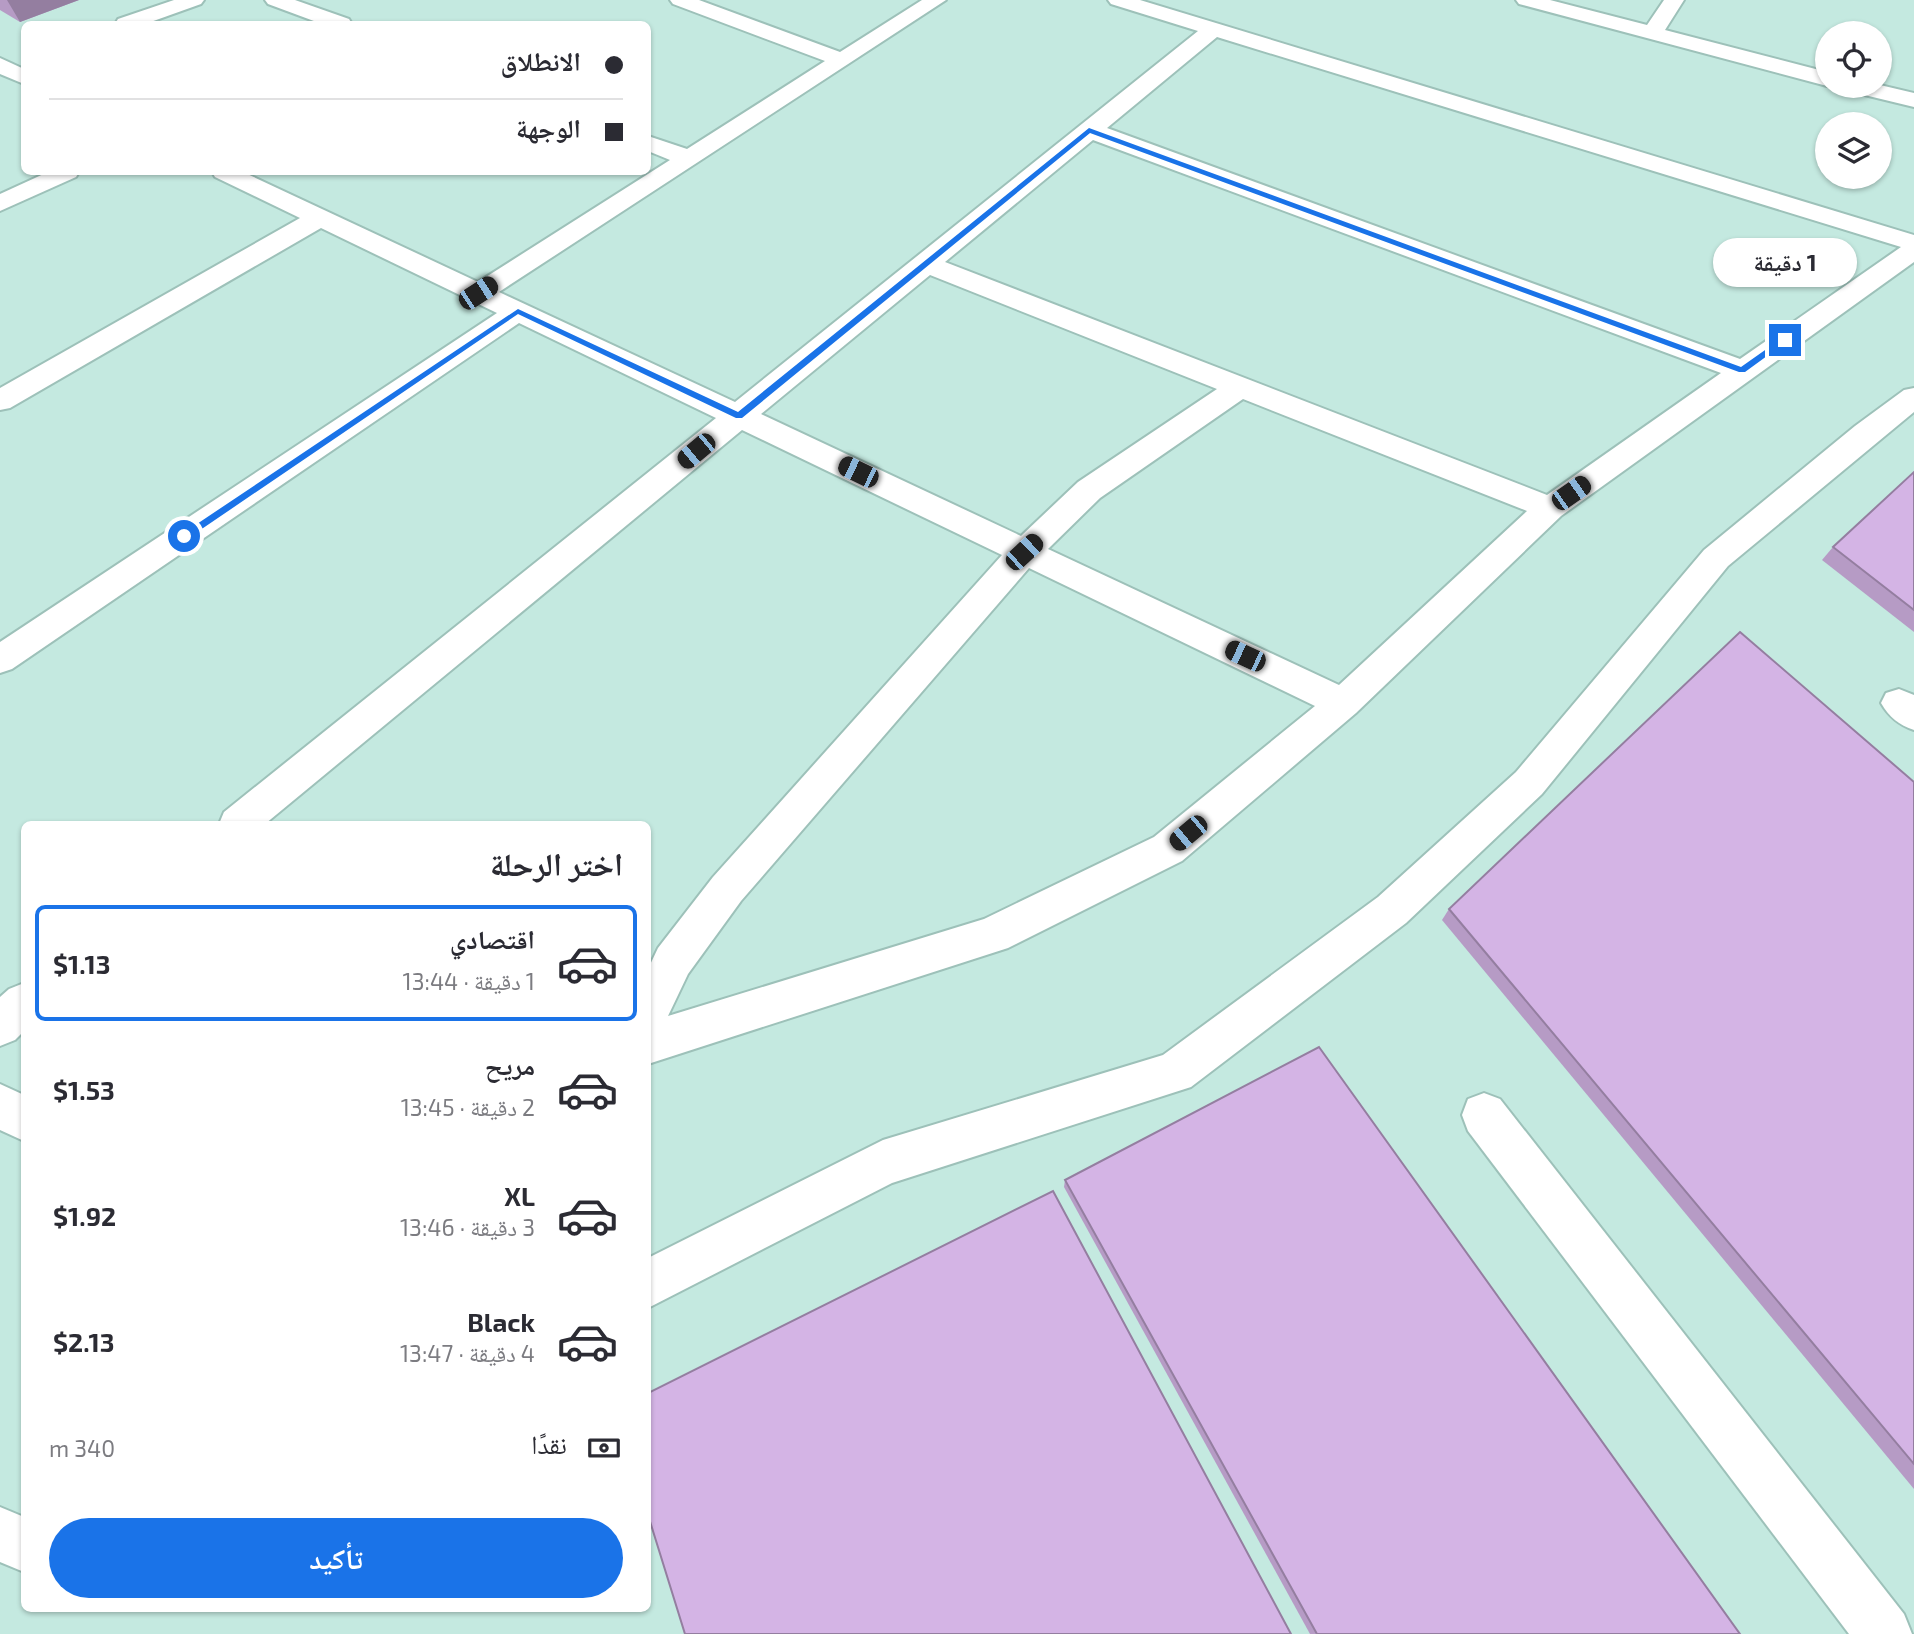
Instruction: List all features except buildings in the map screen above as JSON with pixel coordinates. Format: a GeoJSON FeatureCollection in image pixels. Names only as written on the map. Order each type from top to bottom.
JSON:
{"type":"FeatureCollection","features":[{"type":"Feature","properties":{"kind":"street"},"geometry":{"type":"LineString","coordinates":[[134,21],[194,0]]}},
{"type":"Feature","properties":{"kind":"street"},"geometry":{"type":"LineString","coordinates":[[275,0],[333,21]]}},
{"type":"Feature","properties":{"kind":"street"},"geometry":{"type":"LineString","coordinates":[[680,0],[842,60]]}},
{"type":"Feature","properties":{"kind":"street"},"geometry":{"type":"LineString","coordinates":[[478,293],[936,0]]}},
{"type":"Feature","properties":{"kind":"street"},"geometry":{"type":"LineString","coordinates":[[1118,0],[1170,7],[1214,29],[1914,243]]}},
{"type":"Feature","properties":{"kind":"street"},"geometry":{"type":"LineString","coordinates":[[1526,0],[1815,76]]}},
{"type":"Feature","properties":{"kind":"street"},"geometry":{"type":"LineString","coordinates":[[1651,35],[1674,0]]}},
{"type":"Feature","properties":{"kind":"street"},"geometry":{"type":"LineString","coordinates":[[242,821],[1214,29]]}},
{"type":"Feature","properties":{"kind":"street"},"geometry":{"type":"LineString","coordinates":[[1892,95],[1914,100]]}},
{"type":"Feature","properties":{"kind":"street"},"geometry":{"type":"LineString","coordinates":[[1089,130],[1742,370]]}},
{"type":"Feature","properties":{"kind":"street"},"geometry":{"type":"LineString","coordinates":[[651,144],[688,159]]}},
{"type":"Feature","properties":{"kind":"street"},"geometry":{"type":"LineString","coordinates":[[0,203],[61,175]]}},
{"type":"Feature","properties":{"kind":"street"},"geometry":{"type":"LineString","coordinates":[[230,175],[1343,703]]}},
{"type":"Feature","properties":{"kind":"street"},"geometry":{"type":"LineString","coordinates":[[0,401],[321,217]]}},
{"type":"Feature","properties":{"kind":"street"},"geometry":{"type":"LineString","coordinates":[[651,1043],[993,935],[1168,849],[1343,703],[1550,508],[1914,250]]}},
{"type":"Feature","properties":{"kind":"street"},"geometry":{"type":"LineString","coordinates":[[926,264],[1550,508]]}},
{"type":"Feature","properties":{"kind":"street"},"geometry":{"type":"LineString","coordinates":[[0,660],[518,311]]}},
{"type":"Feature","properties":{"kind":"street"},"geometry":{"type":"LineString","coordinates":[[651,1006],[673,961],[727,890],[1024,552],[1089,490],[1240,387]]}},
{"type":"Feature","properties":{"kind":"street"},"geometry":{"type":"LineString","coordinates":[[651,1282],[883,1163],[1175,1072],[1392,910],[1529,783],[1716,558],[1866,433],[1914,397]]}},
{"type":"Feature","properties":{"kind":"street"},"geometry":{"type":"LineString","coordinates":[[0,1026],[21,1006]]}},
{"type":"Feature","properties":{"kind":"street"},"geometry":{"type":"LineString","coordinates":[[0,1106],[21,1117]]}},
{"type":"Feature","properties":{"kind":"street"},"geometry":{"type":"LineString","coordinates":[[1484,1115],[1884,1634]]}},
{"type":"Feature","properties":{"kind":"street"},"geometry":{"type":"LineString","coordinates":[[0,1534],[21,1544]]}},
{"type":"Feature","properties":{"kind":"route"},"geometry":{"type":"LineString","coordinates":[[184,536],[518,311],[739,416],[1089,130],[1742,370],[1785,340]]}}]}
